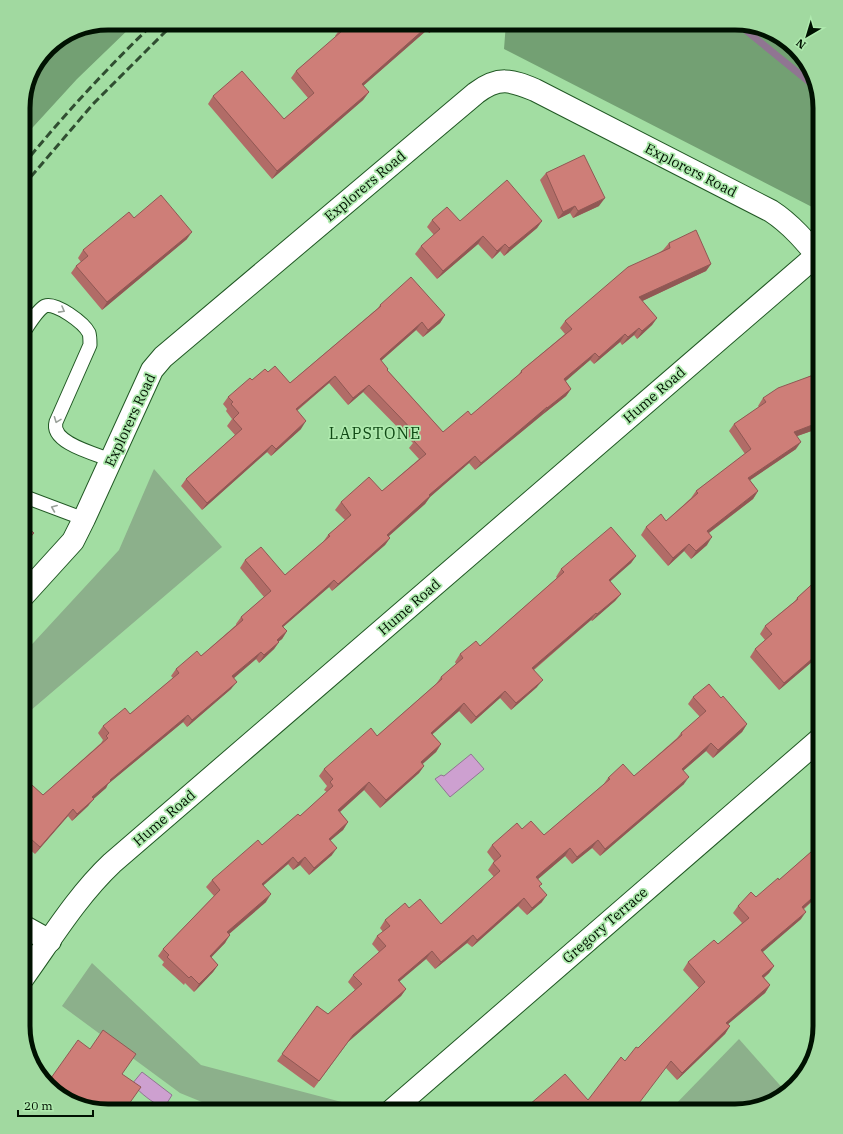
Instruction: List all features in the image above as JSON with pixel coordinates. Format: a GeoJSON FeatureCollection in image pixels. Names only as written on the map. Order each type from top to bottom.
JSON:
{"type":"FeatureCollection","features":[{"type":"Feature","properties":{"kind":"street","name":"Explorers Road"},"geometry":{"type":"LineString","coordinates":[[30,588],[73,541],[152,370],[163,358],[476,93],[495,82],[512,82],[535,90],[771,211],[783,219],[813,252]]}},
{"type":"Feature","properties":{"kind":"street","name":"Hume Road"},"geometry":{"type":"LineString","coordinates":[[30,968],[82,895],[112,863],[813,261]]}},
{"type":"Feature","properties":{"kind":"street","name":"Gregory Terrace"},"geometry":{"type":"LineString","coordinates":[[399,1104],[813,745]]}},
{"type":"Feature","properties":{"kind":"street"},"geometry":{"type":"LineString","coordinates":[[30,930],[50,941]]}},
{"type":"Feature","properties":{"kind":"lane"},"geometry":{"type":"LineString","coordinates":[[30,324],[41,309],[52,305],[62,310],[85,327],[90,337],[90,345],[56,422],[55,430],[60,438],[70,444],[111,460]]}},
{"type":"Feature","properties":{"kind":"lane"},"geometry":{"type":"LineString","coordinates":[[30,499],[84,519]]}},
{"type":"Feature","properties":{"kind":"green space"},"geometry":{"type":"Polygon","coordinates":[[[128,30],[77,79],[30,130],[30,103],[33,88],[40,69],[49,57],[65,43],[78,36],[98,31],[128,30]]]}},
{"type":"Feature","properties":{"kind":"green space"},"geometry":{"type":"Polygon","coordinates":[[[505,30],[740,30],[760,34],[774,40],[787,50],[787,56],[793,56],[800,65],[807,78],[810,88],[813,108],[813,207],[504,49],[505,30]]]}},
{"type":"Feature","properties":{"kind":"green space"},"geometry":{"type":"Polygon","coordinates":[[[154,469],[222,547],[30,711],[30,646],[119,550],[154,469]]]}},
{"type":"Feature","properties":{"kind":"green space"},"geometry":{"type":"Polygon","coordinates":[[[92,963],[201,1065],[349,1104],[207,1104],[180,1093],[62,1006],[92,963]]]}},
{"type":"Feature","properties":{"kind":"green space"},"geometry":{"type":"Polygon","coordinates":[[[739,1039],[782,1088],[760,1100],[740,1104],[676,1104],[739,1039]]]}},
{"type":"Feature","properties":{"kind":"shaded area"},"geometry":{"type":"Polygon","coordinates":[[[471,754],[484,769],[450,797],[435,779],[441,775],[444,776],[471,754]]]}},
{"type":"Feature","properties":{"kind":"shaded area"},"geometry":{"type":"Polygon","coordinates":[[[142,1072],[172,1095],[166,1104],[157,1104],[147,1098],[132,1084],[142,1072]]]}},
{"type":"Feature","properties":{"kind":"building"},"geometry":{"type":"Polygon","coordinates":[[[341,30],[423,30],[362,84],[369,92],[277,171],[213,96],[242,71],[284,119],[314,93],[296,71],[342,31],[341,30]]]}},
{"type":"Feature","properties":{"kind":"building"},"geometry":{"type":"Polygon","coordinates":[[[584,155],[605,198],[578,211],[575,206],[563,212],[546,173],[584,155]]]}},
{"type":"Feature","properties":{"kind":"building"},"geometry":{"type":"Polygon","coordinates":[[[507,180],[542,221],[509,248],[505,244],[497,251],[483,236],[443,271],[421,246],[440,229],[432,220],[447,207],[460,221],[507,180]]]}},
{"type":"Feature","properties":{"kind":"building"},"geometry":{"type":"Polygon","coordinates":[[[161,195],[192,232],[107,302],[76,266],[88,256],[83,250],[129,212],[134,218],[161,195]]]}},
{"type":"Feature","properties":{"kind":"building"},"geometry":{"type":"Polygon","coordinates":[[[696,230],[711,264],[639,297],[657,318],[642,331],[639,328],[628,337],[625,334],[599,357],[595,353],[564,379],[571,389],[547,407],[481,463],[475,456],[429,495],[430,496],[387,535],[390,538],[338,584],[334,580],[282,626],[287,631],[277,640],[279,642],[264,655],[261,652],[232,676],[237,682],[192,720],[188,715],[110,780],[111,781],[92,797],[94,799],[77,814],[73,809],[40,847],[30,838],[30,787],[32,785],[43,795],[108,738],[106,736],[109,733],[103,726],[125,708],[130,714],[179,673],[176,669],[197,651],[201,656],[243,620],[241,617],[271,591],[245,560],[261,547],[285,575],[330,536],[328,535],[351,515],[341,502],[369,477],[382,491],[426,454],[414,441],[419,437],[369,385],[353,398],[335,376],[296,409],[306,421],[276,449],[272,445],[207,503],[186,479],[242,429],[233,419],[239,413],[231,404],[233,402],[228,397],[250,378],[252,380],[265,369],[268,372],[275,366],[290,383],[381,306],[380,305],[411,277],[445,315],[428,330],[422,322],[380,359],[388,369],[387,370],[443,432],[468,411],[471,415],[572,329],[565,321],[628,267],[670,248],[669,243],[696,230]]]}},
{"type":"Feature","properties":{"kind":"building"},"geometry":{"type":"Polygon","coordinates":[[[813,375],[813,425],[794,432],[801,442],[748,478],[758,491],[707,531],[712,537],[696,551],[689,544],[673,558],[646,527],[661,514],[666,521],[698,493],[696,491],[751,449],[734,424],[766,402],[763,398],[778,388],[813,375]]]}},
{"type":"Feature","properties":{"kind":"building"},"geometry":{"type":"Polygon","coordinates":[[[611,527],[636,556],[609,580],[621,594],[597,614],[596,613],[532,668],[543,680],[516,703],[505,691],[476,717],[464,703],[431,733],[441,744],[421,762],[424,766],[386,800],[369,782],[338,810],[348,822],[329,839],[337,848],[314,868],[305,857],[298,863],[293,857],[262,884],[271,894],[227,932],[230,935],[210,956],[218,965],[199,984],[191,976],[189,978],[167,957],[169,955],[163,949],[220,890],[212,880],[258,840],[262,845],[298,814],[300,816],[333,786],[330,782],[333,779],[324,769],[371,728],[377,736],[442,679],[441,677],[463,658],[460,654],[476,641],[480,646],[564,572],[561,569],[611,527]]]}},
{"type":"Feature","properties":{"kind":"building"},"geometry":{"type":"Polygon","coordinates":[[[30,529],[34,533],[30,537],[30,529]]]}},
{"type":"Feature","properties":{"kind":"building"},"geometry":{"type":"Polygon","coordinates":[[[813,583],[813,658],[784,683],[755,649],[772,634],[765,626],[798,599],[797,598],[813,583]]]}},
{"type":"Feature","properties":{"kind":"building"},"geometry":{"type":"Polygon","coordinates":[[[709,684],[721,698],[723,696],[747,724],[718,750],[711,743],[682,769],[689,777],[605,849],[598,840],[577,857],[570,848],[536,877],[542,884],[539,886],[547,895],[532,908],[524,898],[477,940],[473,935],[441,962],[432,951],[398,980],[406,989],[353,1035],[319,1081],[282,1054],[317,1006],[328,1014],[362,984],[353,975],[386,946],[377,936],[390,926],[385,920],[405,903],[409,908],[420,899],[441,924],[500,871],[493,863],[501,856],[492,845],[517,823],[522,829],[531,821],[544,835],[610,779],[608,778],[623,764],[634,776],[682,735],[681,733],[706,711],[693,697],[709,684]]]}},
{"type":"Feature","properties":{"kind":"building"},"geometry":{"type":"Polygon","coordinates":[[[813,850],[813,897],[802,907],[806,912],[761,950],[774,966],[762,976],[770,985],[726,1023],[730,1026],[682,1073],[671,1061],[638,1104],[530,1104],[565,1074],[588,1100],[621,1057],[625,1061],[636,1047],[638,1048],[705,982],[688,962],[714,940],[718,944],[749,918],[738,906],[751,892],[756,897],[778,878],[779,880],[813,850]]]}},
{"type":"Feature","properties":{"kind":"building"},"geometry":{"type":"Polygon","coordinates":[[[103,1030],[136,1054],[122,1074],[141,1087],[129,1104],[98,1103],[78,1098],[69,1094],[50,1077],[51,1078],[78,1040],[90,1049],[103,1030]]]}},
{"type":"Feature","properties":{"kind":"waterway"},"geometry":{"type":"LineString","coordinates":[[747,31],[808,81]]}},
{"type":"Feature","properties":{"kind":"railway"},"geometry":{"type":"LineString","coordinates":[[30,157],[86,92],[147,30]]}},
{"type":"Feature","properties":{"kind":"railway"},"geometry":{"type":"LineString","coordinates":[[30,178],[93,104],[167,30]]}},
{"type":"Feature","properties":{"kind":"district","name":"LAPSTONE"},"geometry":{"type":"Point","coordinates":[375,433]}}]}
